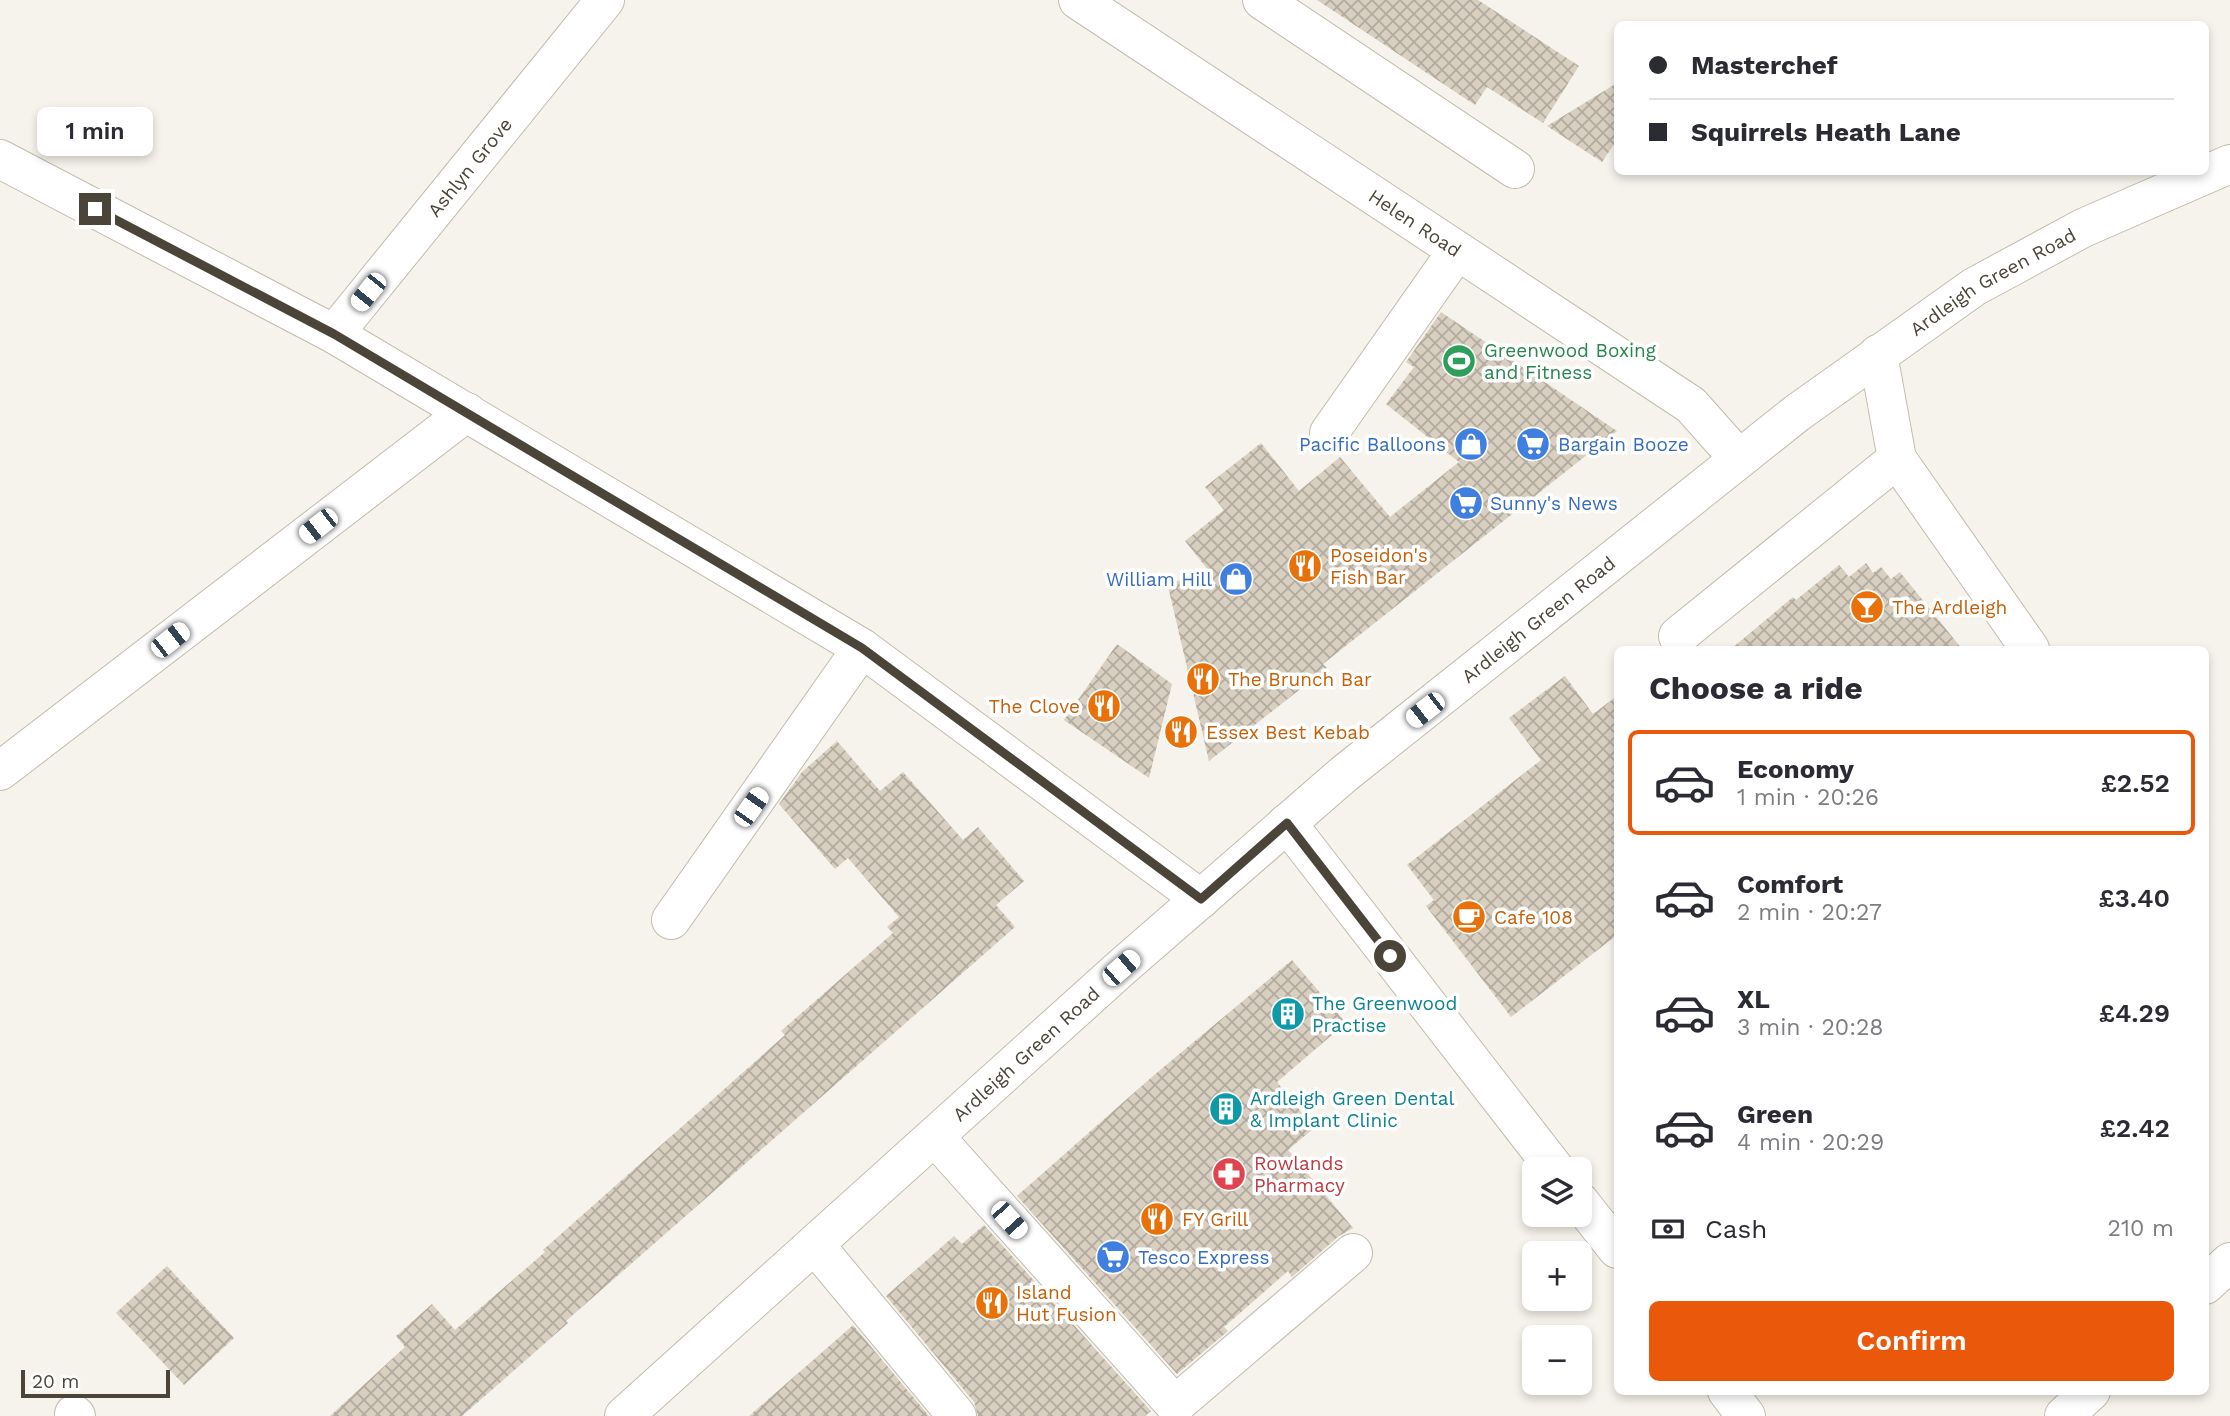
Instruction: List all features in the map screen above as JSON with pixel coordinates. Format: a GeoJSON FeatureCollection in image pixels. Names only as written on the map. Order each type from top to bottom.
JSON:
{"type":"FeatureCollection","features":[{"type":"Feature","properties":{"kind":"street","name":"Ashlyn Grove"},"geometry":{"type":"LineString","coordinates":[[334,334],[605,0]]}},
{"type":"Feature","properties":{"kind":"street","name":"Helen Road"},"geometry":{"type":"LineString","coordinates":[[1078,0],[1121,12],[1457,251],[1691,405],[1739,459]]}},
{"type":"Feature","properties":{"kind":"street"},"geometry":{"type":"LineString","coordinates":[[1262,0],[1515,169]]}},
{"type":"Feature","properties":{"kind":"street"},"geometry":{"type":"LineString","coordinates":[[0,159],[334,334],[862,648],[1201,899]]}},
{"type":"Feature","properties":{"kind":"street","name":"Ardleigh Green Road"},"geometry":{"type":"LineString","coordinates":[[2209,173],[2230,164]]}},
{"type":"Feature","properties":{"kind":"street","name":"Ardleigh Green Road"},"geometry":{"type":"LineString","coordinates":[[624,1416],[1121,968],[1344,774],[1739,459],[1878,354],[1974,287],[2083,228],[2205,175]]}},
{"type":"Feature","properties":{"kind":"street"},"geometry":{"type":"LineString","coordinates":[[1329,433],[1457,251]]}},
{"type":"Feature","properties":{"kind":"street"},"geometry":{"type":"LineString","coordinates":[[1878,354],[1897,459],[2028,646]]}},
{"type":"Feature","properties":{"kind":"street"},"geometry":{"type":"LineString","coordinates":[[0,771],[467,412]]}},
{"type":"Feature","properties":{"kind":"street"},"geometry":{"type":"LineString","coordinates":[[1678,636],[1897,459]]}},
{"type":"Feature","properties":{"kind":"street"},"geometry":{"type":"LineString","coordinates":[[671,920],[862,648]]}},
{"type":"Feature","properties":{"kind":"street"},"geometry":{"type":"LineString","coordinates":[[1287,823],[1546,1157]]}},
{"type":"Feature","properties":{"kind":"street"},"geometry":{"type":"LineString","coordinates":[[935,1137],[1175,1405],[1353,1253]]}},
{"type":"Feature","properties":{"kind":"street"},"geometry":{"type":"LineString","coordinates":[[1592,1217],[1614,1245]]}},
{"type":"Feature","properties":{"kind":"street"},"geometry":{"type":"LineString","coordinates":[[815,1245],[957,1416]]}},
{"type":"Feature","properties":{"kind":"street"},"geometry":{"type":"LineString","coordinates":[[2209,1281],[2230,1262]]}},
{"type":"Feature","properties":{"kind":"street"},"geometry":{"type":"LineString","coordinates":[[1730,1395],[1746,1416]]}},
{"type":"Feature","properties":{"kind":"street"},"geometry":{"type":"LineString","coordinates":[[2064,1416],[2087,1395]]}},
{"type":"Feature","properties":{"kind":"building"},"geometry":{"type":"Polygon","coordinates":[[[1317,0],[1478,0],[1579,66],[1543,123],[1487,87],[1475,105],[1317,0]]]}},
{"type":"Feature","properties":{"kind":"building"},"geometry":{"type":"Polygon","coordinates":[[[1614,85],[1614,144],[1602,162],[1547,126],[1614,85]]]}},
{"type":"Feature","properties":{"kind":"building"},"geometry":{"type":"Polygon","coordinates":[[[1441,312],[1617,431],[1323,664],[1327,668],[1209,761],[1167,582],[1213,576],[1185,541],[1224,510],[1205,487],[1261,443],[1299,491],[1340,457],[1390,517],[1459,462],[1386,404],[1414,367],[1406,362],[1441,312]]]}},
{"type":"Feature","properties":{"kind":"building","name":"The Ardleigh"},"geometry":{"type":"Polygon","coordinates":[[[1866,563],[1873,573],[1881,567],[1891,579],[1900,572],[1960,646],[1735,646],[1793,597],[1796,600],[1839,565],[1849,577],[1866,563]]]}},
{"type":"Feature","properties":{"kind":"building"},"geometry":{"type":"Polygon","coordinates":[[[1117,644],[1172,684],[1149,778],[1064,720],[1117,644]]]}},
{"type":"Feature","properties":{"kind":"building"},"geometry":{"type":"Polygon","coordinates":[[[1565,676],[1593,714],[1614,698],[1614,937],[1511,1017],[1426,906],[1434,900],[1407,865],[1541,760],[1509,718],[1565,676]]]}},
{"type":"Feature","properties":{"kind":"building"},"geometry":{"type":"Polygon","coordinates":[[[837,741],[880,791],[903,772],[963,840],[978,827],[1024,881],[996,905],[1015,927],[566,1321],[568,1323],[462,1416],[330,1416],[405,1347],[396,1336],[432,1304],[455,1330],[785,1035],[781,1031],[893,933],[887,927],[899,917],[848,858],[835,869],[779,804],[802,772],[837,741]]]}},
{"type":"Feature","properties":{"kind":"building"},"geometry":{"type":"Polygon","coordinates":[[[1292,960],[1346,1023],[1277,1082],[1314,1128],[1288,1150],[1353,1228],[1339,1236],[1292,1277],[1288,1271],[1224,1327],[1228,1331],[1177,1374],[1017,1196],[1153,1076],[1292,960]]]}},
{"type":"Feature","properties":{"kind":"building"},"geometry":{"type":"Polygon","coordinates":[[[984,1225],[1151,1411],[1145,1416],[978,1416],[974,1402],[886,1296],[954,1236],[962,1244],[984,1225]]]}},
{"type":"Feature","properties":{"kind":"building"},"geometry":{"type":"Polygon","coordinates":[[[167,1266],[234,1338],[184,1385],[116,1313],[167,1266]]]}},
{"type":"Feature","properties":{"kind":"building"},"geometry":{"type":"Polygon","coordinates":[[[853,1325],[929,1416],[749,1416],[851,1327],[853,1325]]]}},
{"type":"Feature","properties":{"kind":"place","name":"Greenwood Boxing and Fitness"},"geometry":{"type":"Point","coordinates":[1459,361]}},
{"type":"Feature","properties":{"kind":"place","name":"Pacific Balloons"},"geometry":{"type":"Point","coordinates":[1471,444]}},
{"type":"Feature","properties":{"kind":"place","name":"Bargain Booze"},"geometry":{"type":"Point","coordinates":[1533,444]}},
{"type":"Feature","properties":{"kind":"place","name":"Sunny's News"},"geometry":{"type":"Point","coordinates":[1466,503]}},
{"type":"Feature","properties":{"kind":"place","name":"Poseidon's Fish Bar"},"geometry":{"type":"Point","coordinates":[1305,566]}},
{"type":"Feature","properties":{"kind":"place","name":"William Hill"},"geometry":{"type":"Point","coordinates":[1236,579]}},
{"type":"Feature","properties":{"kind":"place","name":"The Ardleigh"},"geometry":{"type":"Point","coordinates":[1867,607]}},
{"type":"Feature","properties":{"kind":"place","name":"The Brunch Bar"},"geometry":{"type":"Point","coordinates":[1203,679]}},
{"type":"Feature","properties":{"kind":"place","name":"The Clove"},"geometry":{"type":"Point","coordinates":[1104,706]}},
{"type":"Feature","properties":{"kind":"place","name":"Essex Best Kebab"},"geometry":{"type":"Point","coordinates":[1181,732]}},
{"type":"Feature","properties":{"kind":"place","name":"Cafe 108"},"geometry":{"type":"Point","coordinates":[1469,917]}},
{"type":"Feature","properties":{"kind":"place","name":"The Greenwood Practise"},"geometry":{"type":"Point","coordinates":[1288,1014]}},
{"type":"Feature","properties":{"kind":"place","name":"Ardleigh Green Dental & Implant Clinic"},"geometry":{"type":"Point","coordinates":[1226,1109]}},
{"type":"Feature","properties":{"kind":"place","name":"Rowlands Pharmacy"},"geometry":{"type":"Point","coordinates":[1229,1174]}},
{"type":"Feature","properties":{"kind":"place","name":"FY Grill"},"geometry":{"type":"Point","coordinates":[1157,1219]}},
{"type":"Feature","properties":{"kind":"place","name":"Tesco Express"},"geometry":{"type":"Point","coordinates":[1113,1257]}},
{"type":"Feature","properties":{"kind":"place","name":"Island Hut Fusion"},"geometry":{"type":"Point","coordinates":[992,1303]}},
{"type":"Feature","properties":{"kind":"route"},"geometry":{"type":"LineString","coordinates":[[95,209],[334,334],[862,648],[1201,899],[1287,823],[1390,956]]}}]}
